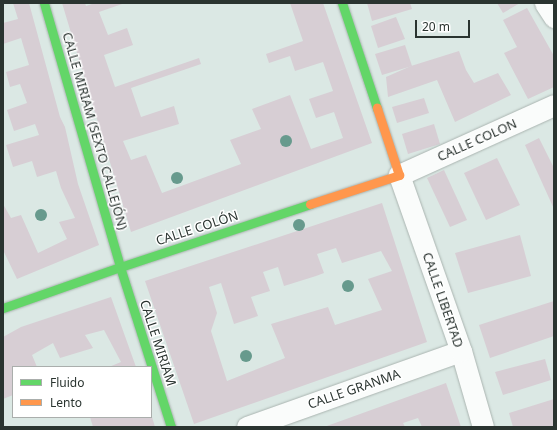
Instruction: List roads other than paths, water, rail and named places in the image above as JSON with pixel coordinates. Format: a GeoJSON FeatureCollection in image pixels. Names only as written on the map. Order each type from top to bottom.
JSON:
{"type":"FeatureCollection","features":[{"type":"Feature","properties":{"kind":"street","name":"CALLE MIRIAM (SEXTO CALLEJÓN)"},"geometry":{"type":"LineString","coordinates":[[44,3],[120,267]]}},
{"type":"Feature","properties":{"kind":"street"},"geometry":{"type":"LineString","coordinates":[[342,3],[399,175]]}},
{"type":"Feature","properties":{"kind":"street"},"geometry":{"type":"LineString","coordinates":[[545,3],[554,17]]}},
{"type":"Feature","properties":{"kind":"street","name":"CALLE COLON"},"geometry":{"type":"LineString","coordinates":[[399,175],[554,105]]}},
{"type":"Feature","properties":{"kind":"street","name":"CALLE COLÓN"},"geometry":{"type":"LineString","coordinates":[[5,303],[120,267],[399,175]]}},
{"type":"Feature","properties":{"kind":"street","name":"CALLE LIBERTAD"},"geometry":{"type":"LineString","coordinates":[[399,175],[461,352],[483,427]]}},
{"type":"Feature","properties":{"kind":"street","name":"CALLE MIRIAM"},"geometry":{"type":"LineString","coordinates":[[120,267],[152,366]]}},
{"type":"Feature","properties":{"kind":"street","name":"CALLE GRANMA"},"geometry":{"type":"LineString","coordinates":[[247,427],[461,352]]}},
{"type":"Feature","properties":{"kind":"street","name":"CALLE MIRIAM"},"geometry":{"type":"LineString","coordinates":[[152,367],[171,427]]}}]}
